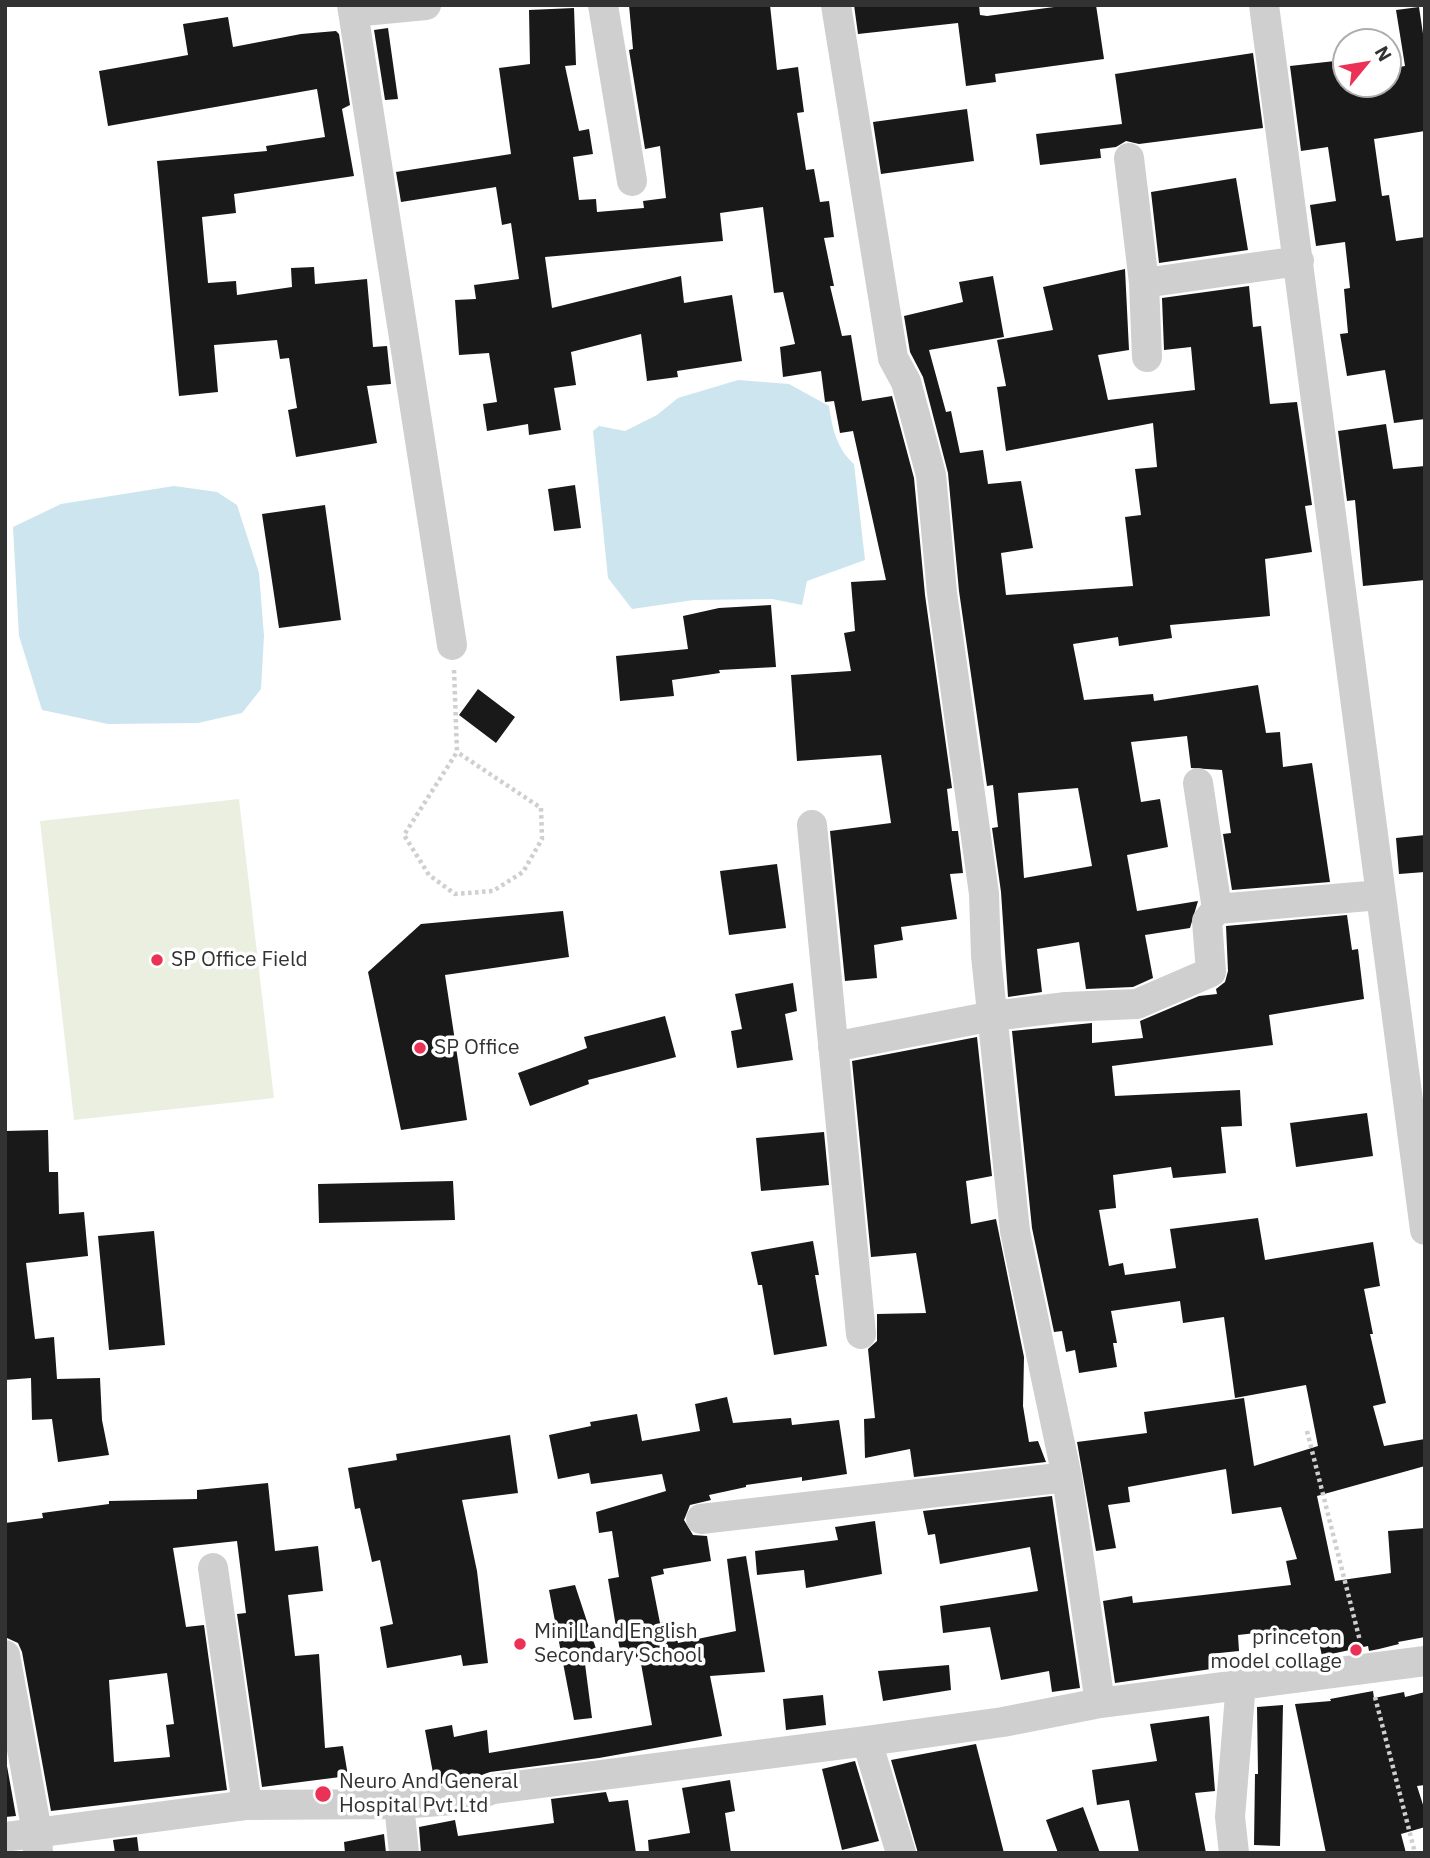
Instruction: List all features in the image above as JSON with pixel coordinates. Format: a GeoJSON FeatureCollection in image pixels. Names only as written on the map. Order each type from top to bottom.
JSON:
{"type":"FeatureCollection","features":[{"type":"Feature","properties":{"kind":"street"},"geometry":{"type":"LineString","coordinates":[[426,5],[352,9],[452,645]]}},
{"type":"Feature","properties":{"kind":"street"},"geometry":{"type":"LineString","coordinates":[[603,5],[632,181]]}},
{"type":"Feature","properties":{"kind":"street"},"geometry":{"type":"LineString","coordinates":[[836,5],[893,358],[906,382],[931,475],[942,593],[984,894],[986,956],[1015,1231],[1067,1477],[1100,1703]]}},
{"type":"Feature","properties":{"kind":"street"},"geometry":{"type":"LineString","coordinates":[[1264,5],[1425,1230]]}},
{"type":"Feature","properties":{"kind":"street"},"geometry":{"type":"LineString","coordinates":[[1129,158],[1144,283],[1147,357]]}},
{"type":"Feature","properties":{"kind":"street"},"geometry":{"type":"LineString","coordinates":[[1144,283],[1299,261]]}},
{"type":"Feature","properties":{"kind":"street"},"geometry":{"type":"LineString","coordinates":[[834,1047],[993,1016],[1066,1007],[1137,1004],[1211,972],[1208,921],[1217,909],[1198,783]]}},
{"type":"Feature","properties":{"kind":"street"},"geometry":{"type":"LineString","coordinates":[[812,825],[861,1334]]}},
{"type":"Feature","properties":{"kind":"street"},"geometry":{"type":"LineString","coordinates":[[1217,909],[1380,895]]}},
{"type":"Feature","properties":{"kind":"street"},"geometry":{"type":"LineString","coordinates":[[701,1518],[1067,1477]]}},
{"type":"Feature","properties":{"kind":"street"},"geometry":{"type":"LineString","coordinates":[[213,1568],[247,1805]]}},
{"type":"Feature","properties":{"kind":"street"},"geometry":{"type":"LineString","coordinates":[[5,1656],[38,1842]]}},
{"type":"Feature","properties":{"kind":"street"},"geometry":{"type":"LineString","coordinates":[[5,1837],[38,1842],[247,1805],[399,1804],[467,1799],[493,1789],[867,1741],[1003,1722],[1100,1703],[1425,1661]]}},
{"type":"Feature","properties":{"kind":"street"},"geometry":{"type":"LineString","coordinates":[[1234,1853],[1230,1817],[1241,1683]]}},
{"type":"Feature","properties":{"kind":"street"},"geometry":{"type":"LineString","coordinates":[[867,1741],[901,1853]]}},
{"type":"Feature","properties":{"kind":"street"},"geometry":{"type":"LineString","coordinates":[[399,1804],[404,1853]]}},
{"type":"Feature","properties":{"kind":"path"},"geometry":{"type":"LineString","coordinates":[[452,645],[457,752],[404,835],[429,875],[455,894],[493,891],[523,872],[542,838],[541,808],[457,752]]}},
{"type":"Feature","properties":{"kind":"shaded area","name":"SP Office Field"},"geometry":{"type":"Polygon","coordinates":[[[239,799],[274,1098],[74,1120],[40,821],[239,799]]]}},
{"type":"Feature","properties":{"kind":"water"},"geometry":{"type":"Polygon","coordinates":[[[738,380],[789,384],[829,406],[836,438],[843,452],[854,464],[865,560],[807,581],[802,605],[772,599],[694,600],[632,609],[608,578],[593,431],[599,426],[625,431],[657,415],[678,398],[738,380]]]}},
{"type":"Feature","properties":{"kind":"water"},"geometry":{"type":"Polygon","coordinates":[[[174,486],[217,492],[237,505],[259,573],[264,636],[261,689],[242,713],[198,723],[108,724],[42,710],[19,636],[13,527],[61,504],[174,486]]]}},
{"type":"Feature","properties":{"kind":"building"},"geometry":{"type":"Polygon","coordinates":[[[629,5],[770,5],[777,70],[798,67],[804,112],[797,113],[806,170],[814,169],[820,202],[829,201],[834,237],[824,238],[834,286],[830,286],[842,336],[851,335],[862,401],[892,396],[914,478],[925,595],[952,788],[947,789],[952,831],[958,831],[963,873],[950,874],[957,919],[901,927],[903,940],[874,945],[877,978],[845,981],[830,831],[891,823],[881,755],[797,761],[791,675],[851,671],[844,633],[855,631],[851,582],[886,580],[853,431],[840,433],[834,401],[825,402],[821,371],[783,377],[780,347],[795,344],[783,292],[774,293],[763,207],[720,213],[723,241],[545,257],[552,308],[681,276],[684,303],[732,295],[742,361],[677,371],[678,377],[647,381],[641,334],[571,352],[576,385],[554,388],[561,430],[529,435],[528,424],[487,431],[483,404],[497,402],[489,353],[459,355],[455,300],[476,299],[474,285],[519,279],[511,223],[502,225],[496,187],[401,202],[396,172],[511,154],[499,68],[530,64],[529,10],[574,8],[576,65],[565,66],[579,131],[589,129],[593,154],[573,157],[579,200],[596,199],[597,212],[644,208],[643,201],[666,198],[660,146],[645,149],[629,50],[633,49],[629,5]]]}},
{"type":"Feature","properties":{"kind":"building"},"geometry":{"type":"Polygon","coordinates":[[[854,5],[979,5],[980,15],[987,16],[1069,5],[1096,5],[1104,59],[995,74],[996,82],[966,86],[958,23],[858,34],[854,5]]]}},
{"type":"Feature","properties":{"kind":"building"},"geometry":{"type":"Polygon","coordinates":[[[1419,7],[1425,47],[1425,131],[1374,139],[1382,196],[1389,195],[1396,241],[1425,237],[1425,419],[1394,423],[1385,370],[1347,376],[1340,334],[1348,333],[1344,289],[1350,288],[1345,242],[1316,246],[1310,205],[1336,201],[1328,147],[1301,151],[1290,66],[1332,61],[1332,98],[1402,98],[1402,67],[1405,66],[1402,28],[1399,28],[1396,10],[1419,7]]]}},
{"type":"Feature","properties":{"kind":"building"},"geometry":{"type":"Polygon","coordinates":[[[228,17],[233,47],[301,34],[336,31],[339,34],[350,105],[342,109],[354,176],[234,194],[236,213],[202,217],[208,283],[236,281],[237,295],[292,287],[291,268],[314,267],[315,284],[367,279],[373,347],[387,346],[391,384],[367,386],[377,443],[296,457],[288,410],[297,408],[289,358],[280,359],[277,340],[214,345],[218,392],[179,396],[157,161],[267,151],[266,146],[325,137],[317,89],[108,126],[99,71],[188,55],[183,24],[228,17]]]}},
{"type":"Feature","properties":{"kind":"building"},"geometry":{"type":"Polygon","coordinates":[[[388,28],[398,99],[385,100],[374,30],[388,28]]]}},
{"type":"Feature","properties":{"kind":"building"},"geometry":{"type":"Polygon","coordinates":[[[1253,53],[1263,128],[1139,144],[1126,141],[1116,147],[1100,149],[1101,158],[1040,165],[1036,134],[1122,124],[1115,74],[1253,53]]]}},
{"type":"Feature","properties":{"kind":"building"},"geometry":{"type":"Polygon","coordinates":[[[967,109],[974,161],[881,174],[873,122],[967,109]]]}},
{"type":"Feature","properties":{"kind":"building"},"geometry":{"type":"Polygon","coordinates":[[[1236,178],[1248,250],[1159,263],[1151,192],[1236,178]]]}},
{"type":"Feature","properties":{"kind":"building"},"geometry":{"type":"Polygon","coordinates":[[[1125,269],[1129,350],[1098,355],[1108,400],[1195,390],[1191,347],[1164,350],[1162,298],[1249,286],[1253,327],[1261,326],[1270,404],[1297,402],[1312,505],[1305,506],[1312,552],[1265,559],[1270,616],[1170,625],[1172,638],[1119,646],[1118,637],[1073,644],[1084,700],[1153,694],[1154,701],[1258,685],[1266,733],[1280,732],[1283,767],[1312,763],[1330,882],[1232,890],[1223,834],[1231,833],[1222,770],[1191,768],[1187,736],[1131,742],[1141,802],[1160,799],[1168,847],[1127,855],[1137,911],[1198,901],[1190,928],[1145,935],[1153,978],[1133,987],[1086,989],[1079,942],[1037,949],[1042,992],[1008,997],[1001,892],[992,828],[998,827],[993,785],[987,786],[959,591],[948,473],[923,377],[910,352],[904,316],[963,302],[959,282],[993,276],[1004,337],[929,350],[946,412],[951,411],[960,453],[983,450],[988,484],[1021,481],[1033,548],[1001,553],[1006,595],[1133,586],[1125,517],[1141,515],[1135,469],[1157,467],[1153,423],[1006,451],[997,387],[1006,386],[997,340],[1053,330],[1043,287],[1125,269]],[[1078,788],[1018,793],[1024,878],[1092,866],[1078,788]]]}},
{"type":"Feature","properties":{"kind":"building"},"geometry":{"type":"Polygon","coordinates":[[[1386,424],[1393,469],[1425,466],[1425,580],[1363,586],[1355,500],[1347,501],[1338,431],[1386,424]]]}},
{"type":"Feature","properties":{"kind":"building"},"geometry":{"type":"Polygon","coordinates":[[[575,485],[581,528],[554,531],[548,489],[575,485]]]}},
{"type":"Feature","properties":{"kind":"building"},"geometry":{"type":"Polygon","coordinates":[[[325,505],[341,620],[279,628],[262,514],[325,505]]]}},
{"type":"Feature","properties":{"kind":"building"},"geometry":{"type":"Polygon","coordinates":[[[771,605],[776,667],[719,670],[720,673],[672,680],[674,696],[620,701],[616,656],[688,649],[683,616],[719,608],[771,605]]]}},
{"type":"Feature","properties":{"kind":"building"},"geometry":{"type":"Polygon","coordinates":[[[478,689],[515,717],[496,743],[459,715],[478,689]]]}},
{"type":"Feature","properties":{"kind":"building"},"geometry":{"type":"Polygon","coordinates":[[[1425,835],[1425,872],[1399,874],[1396,838],[1425,835]]]}},
{"type":"Feature","properties":{"kind":"building"},"geometry":{"type":"Polygon","coordinates":[[[777,864],[786,928],[729,935],[720,871],[777,864]]]}},
{"type":"Feature","properties":{"kind":"building","name":"SP Office"},"geometry":{"type":"Polygon","coordinates":[[[563,911],[569,957],[445,975],[467,1120],[401,1130],[368,972],[421,924],[563,911]]]}},
{"type":"Feature","properties":{"kind":"building"},"geometry":{"type":"Polygon","coordinates":[[[1347,915],[1352,950],[1358,949],[1364,999],[1269,1015],[1273,1045],[1112,1066],[1115,1096],[1240,1090],[1242,1126],[1221,1127],[1226,1173],[1173,1178],[1171,1167],[1113,1175],[1116,1208],[1099,1210],[1109,1266],[1123,1263],[1125,1275],[1176,1268],[1170,1229],[1258,1218],[1265,1260],[1373,1242],[1380,1286],[1364,1289],[1373,1334],[1370,1334],[1386,1403],[1373,1406],[1384,1446],[1425,1439],[1425,1466],[1317,1496],[1335,1581],[1391,1573],[1388,1531],[1425,1528],[1425,1637],[1369,1651],[1368,1646],[1322,1656],[1318,1638],[1283,1630],[1238,1635],[1239,1651],[1209,1654],[1211,1669],[1115,1683],[1103,1601],[1132,1596],[1133,1603],[1291,1585],[1286,1561],[1297,1559],[1281,1507],[1232,1514],[1226,1469],[1128,1487],[1130,1502],[1108,1505],[1116,1548],[1096,1551],[1077,1442],[1147,1433],[1144,1412],[1244,1398],[1254,1466],[1318,1446],[1306,1385],[1235,1398],[1224,1317],[1183,1323],[1180,1301],[1111,1311],[1117,1343],[1113,1343],[1117,1367],[1079,1373],[1075,1350],[1066,1352],[1062,1331],[1054,1332],[1032,1228],[1012,1031],[1092,1023],[1092,1043],[1143,1038],[1140,1021],[1199,996],[1217,994],[1216,989],[1225,982],[1228,971],[1226,926],[1347,915]]]}},
{"type":"Feature","properties":{"kind":"building"},"geometry":{"type":"Polygon","coordinates":[[[793,983],[797,1011],[785,1014],[793,1060],[737,1068],[731,1031],[742,1029],[735,994],[793,983]]]}},
{"type":"Feature","properties":{"kind":"building"},"geometry":{"type":"Polygon","coordinates":[[[665,1016],[676,1057],[588,1080],[589,1084],[530,1106],[518,1073],[587,1048],[584,1037],[665,1016]]]}},
{"type":"Feature","properties":{"kind":"building"},"geometry":{"type":"Polygon","coordinates":[[[977,1037],[992,1176],[966,1181],[971,1224],[996,1219],[1024,1357],[1023,1406],[1029,1442],[1038,1441],[1046,1462],[914,1477],[910,1449],[865,1458],[864,1419],[875,1418],[868,1349],[877,1341],[877,1314],[926,1313],[916,1253],[871,1257],[852,1061],[977,1037]]]}},
{"type":"Feature","properties":{"kind":"building"},"geometry":{"type":"Polygon","coordinates":[[[1367,1113],[1373,1156],[1296,1167],[1290,1123],[1367,1113]]]}},
{"type":"Feature","properties":{"kind":"building"},"geometry":{"type":"Polygon","coordinates":[[[48,1130],[49,1172],[58,1172],[59,1214],[84,1212],[88,1256],[26,1263],[35,1339],[54,1337],[57,1379],[100,1378],[102,1420],[109,1455],[58,1462],[52,1419],[32,1420],[31,1378],[5,1380],[5,1131],[48,1130]]]}},
{"type":"Feature","properties":{"kind":"building"},"geometry":{"type":"Polygon","coordinates":[[[824,1132],[829,1185],[761,1191],[756,1138],[824,1132]]]}},
{"type":"Feature","properties":{"kind":"building"},"geometry":{"type":"Polygon","coordinates":[[[453,1181],[455,1220],[319,1223],[318,1184],[453,1181]]]}},
{"type":"Feature","properties":{"kind":"building"},"geometry":{"type":"Polygon","coordinates":[[[154,1231],[165,1345],[109,1350],[98,1236],[154,1231]]]}},
{"type":"Feature","properties":{"kind":"building"},"geometry":{"type":"Polygon","coordinates":[[[813,1241],[819,1275],[815,1275],[827,1346],[774,1355],[762,1285],[758,1285],[751,1252],[813,1241]]]}},
{"type":"Feature","properties":{"kind":"building"},"geometry":{"type":"Polygon","coordinates":[[[727,1397],[733,1423],[791,1418],[792,1425],[839,1420],[847,1474],[746,1485],[709,1495],[711,1500],[690,1505],[684,1520],[693,1535],[707,1536],[711,1561],[663,1569],[664,1574],[651,1577],[660,1623],[674,1621],[678,1643],[736,1631],[727,1559],[746,1556],[765,1672],[710,1676],[722,1736],[599,1758],[490,1772],[463,1782],[435,1784],[425,1730],[452,1725],[454,1737],[487,1730],[489,1753],[652,1725],[640,1658],[636,1658],[636,1654],[621,1657],[608,1579],[619,1577],[612,1531],[599,1533],[596,1512],[666,1491],[662,1474],[591,1484],[589,1473],[558,1479],[549,1435],[591,1426],[590,1422],[637,1414],[642,1441],[700,1431],[695,1404],[727,1397]]]}},
{"type":"Feature","properties":{"kind":"building"},"geometry":{"type":"Polygon","coordinates":[[[510,1435],[518,1493],[462,1500],[477,1571],[488,1663],[463,1666],[461,1655],[387,1668],[380,1627],[393,1624],[380,1560],[372,1562],[360,1508],[355,1509],[348,1468],[397,1460],[396,1454],[510,1435]]]}},
{"type":"Feature","properties":{"kind":"building"},"geometry":{"type":"Polygon","coordinates":[[[268,1483],[275,1551],[318,1546],[323,1591],[288,1595],[295,1656],[319,1654],[325,1748],[343,1746],[348,1776],[262,1787],[237,1614],[246,1613],[237,1541],[173,1548],[186,1627],[204,1625],[227,1790],[51,1811],[22,1652],[18,1643],[7,1638],[5,1627],[5,1523],[43,1518],[42,1513],[109,1504],[109,1501],[197,1499],[197,1490],[268,1483]],[[167,1673],[109,1680],[114,1762],[170,1757],[166,1725],[174,1724],[167,1673]]]}},
{"type":"Feature","properties":{"kind":"building"},"geometry":{"type":"Polygon","coordinates":[[[1052,1496],[1080,1688],[1052,1692],[1049,1671],[1001,1680],[990,1627],[943,1633],[940,1606],[1038,1591],[1030,1547],[940,1564],[935,1534],[928,1535],[923,1511],[1052,1496]]]}},
{"type":"Feature","properties":{"kind":"building"},"geometry":{"type":"Polygon","coordinates":[[[875,1521],[882,1574],[806,1588],[804,1570],[757,1575],[755,1551],[838,1540],[835,1527],[875,1521]]]}},
{"type":"Feature","properties":{"kind":"building"},"geometry":{"type":"Polygon","coordinates":[[[575,1585],[600,1661],[585,1664],[592,1718],[574,1720],[549,1590],[575,1585]]]}},
{"type":"Feature","properties":{"kind":"building"},"geometry":{"type":"Polygon","coordinates":[[[949,1665],[951,1690],[883,1701],[878,1671],[949,1665]]]}},
{"type":"Feature","properties":{"kind":"building"},"geometry":{"type":"Polygon","coordinates":[[[1373,1691],[1374,1698],[1404,1692],[1405,1697],[1425,1692],[1425,1785],[1417,1786],[1425,1811],[1425,1827],[1401,1834],[1406,1853],[1326,1853],[1295,1704],[1331,1701],[1330,1699],[1373,1691]]]}},
{"type":"Feature","properties":{"kind":"building"},"geometry":{"type":"Polygon","coordinates":[[[823,1695],[826,1725],[786,1730],[783,1699],[823,1695]]]}},
{"type":"Feature","properties":{"kind":"building"},"geometry":{"type":"Polygon","coordinates":[[[1283,1705],[1280,1846],[1254,1845],[1255,1774],[1258,1774],[1257,1707],[1283,1705]]]}},
{"type":"Feature","properties":{"kind":"building"},"geometry":{"type":"Polygon","coordinates":[[[1209,1716],[1215,1791],[1195,1793],[1206,1853],[1139,1853],[1129,1800],[1097,1805],[1092,1770],[1157,1761],[1150,1724],[1209,1716]]]}},
{"type":"Feature","properties":{"kind":"building"},"geometry":{"type":"Polygon","coordinates":[[[976,1744],[1004,1853],[918,1853],[891,1760],[976,1744]]]}},
{"type":"Feature","properties":{"kind":"building"},"geometry":{"type":"Polygon","coordinates":[[[5,1755],[16,1816],[5,1817],[5,1755]]]}},
{"type":"Feature","properties":{"kind":"building"},"geometry":{"type":"Polygon","coordinates":[[[855,1761],[879,1841],[842,1850],[822,1769],[855,1761]]]}},
{"type":"Feature","properties":{"kind":"building"},"geometry":{"type":"Polygon","coordinates":[[[730,1780],[735,1811],[725,1813],[731,1853],[649,1853],[648,1840],[690,1833],[682,1788],[730,1780]]]}},
{"type":"Feature","properties":{"kind":"building"},"geometry":{"type":"Polygon","coordinates":[[[606,1792],[609,1802],[628,1800],[636,1853],[421,1853],[419,1827],[455,1820],[458,1836],[554,1823],[551,1799],[606,1792]]]}},
{"type":"Feature","properties":{"kind":"building"},"geometry":{"type":"Polygon","coordinates":[[[1083,1807],[1100,1853],[1058,1853],[1046,1820],[1083,1807]]]}},
{"type":"Feature","properties":{"kind":"building"},"geometry":{"type":"Polygon","coordinates":[[[384,1834],[386,1853],[345,1853],[344,1842],[384,1834]]]}},
{"type":"Feature","properties":{"kind":"building"},"geometry":{"type":"Polygon","coordinates":[[[137,1837],[139,1853],[115,1853],[113,1840],[137,1837]]]}},
{"type":"Feature","properties":{"kind":"place","name":"SP Office Field"},"geometry":{"type":"Point","coordinates":[157,960]}},
{"type":"Feature","properties":{"kind":"place","name":"SP Office"},"geometry":{"type":"Point","coordinates":[420,1048]}},
{"type":"Feature","properties":{"kind":"place","name":"Mini Land English Secondary School"},"geometry":{"type":"Point","coordinates":[520,1644]}},
{"type":"Feature","properties":{"kind":"place","name":"princeton model collage"},"geometry":{"type":"Point","coordinates":[1356,1650]}},
{"type":"Feature","properties":{"kind":"place","name":"Neuro And General Hospital Pvt.Ltd"},"geometry":{"type":"Point","coordinates":[323,1794]}}]}
